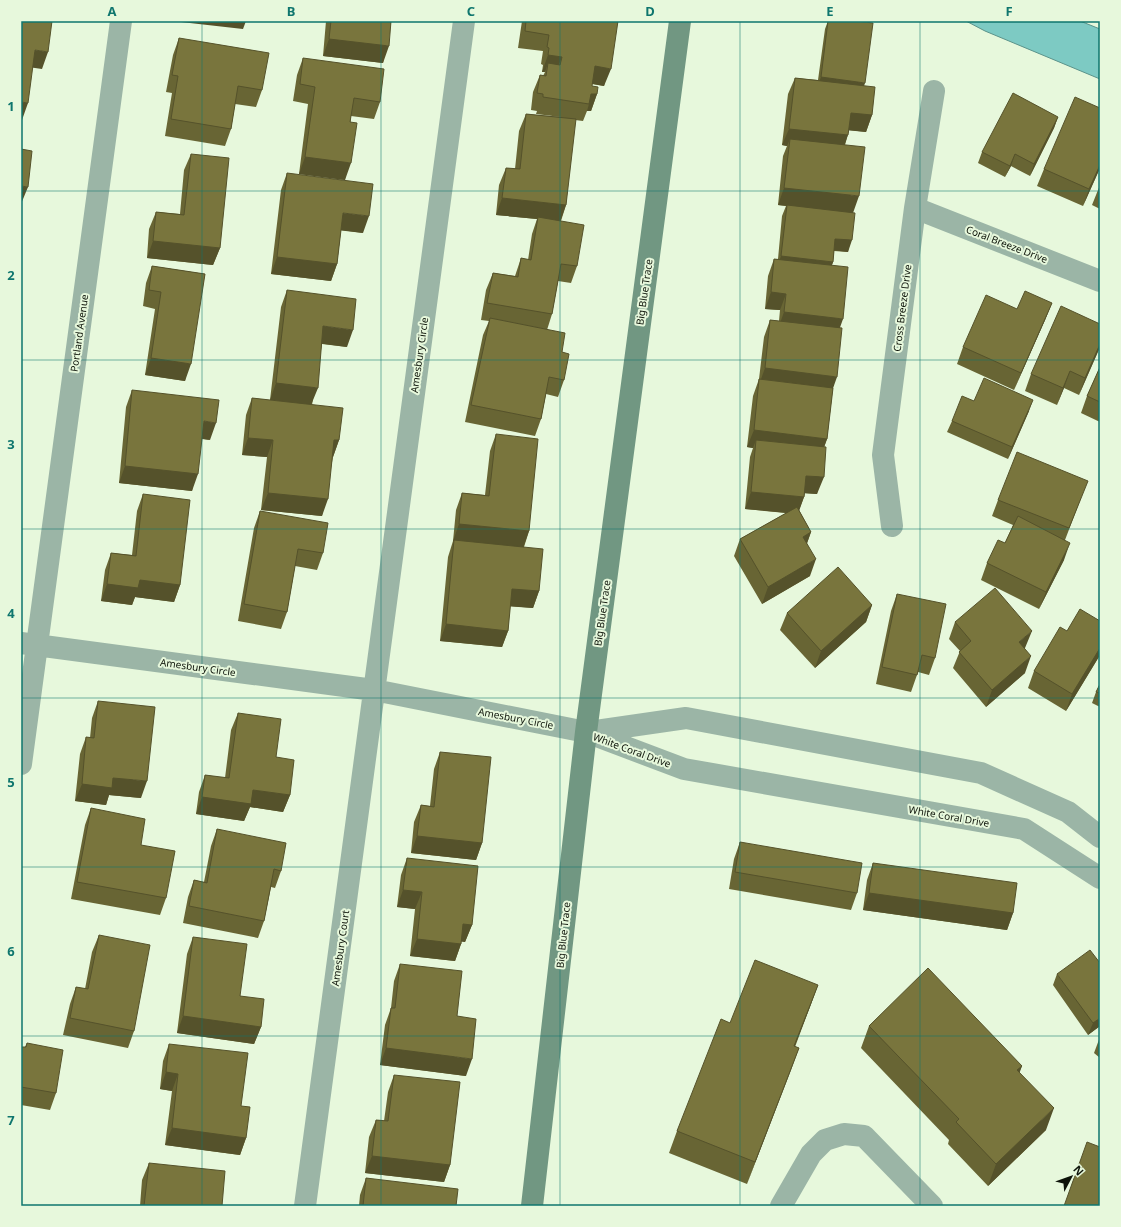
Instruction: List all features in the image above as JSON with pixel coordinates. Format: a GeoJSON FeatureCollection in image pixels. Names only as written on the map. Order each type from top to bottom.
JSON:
{"type":"FeatureCollection","features":[{"type":"Feature","properties":{"kind":"street","name":"Portland Avenue"},"geometry":{"type":"LineString","coordinates":[[21,764],[29,644],[120,21]]}},
{"type":"Feature","properties":{"kind":"street","name":"Amesbury Circle"},"geometry":{"type":"LineString","coordinates":[[374,690],[464,21]]}},
{"type":"Feature","properties":{"kind":"street","name":"Big Blue Trace"},"geometry":{"type":"LineString","coordinates":[[532,1206],[586,732],[680,21]]}},
{"type":"Feature","properties":{"kind":"street","name":"Cross Breeze Drive"},"geometry":{"type":"LineString","coordinates":[[892,526],[883,455],[915,208],[934,91]]}},
{"type":"Feature","properties":{"kind":"street","name":"Coral Breeze Drive"},"geometry":{"type":"LineString","coordinates":[[915,208],[1100,281]]}},
{"type":"Feature","properties":{"kind":"street","name":"Amesbury Circle"},"geometry":{"type":"LineString","coordinates":[[29,644],[374,690],[586,732]]}},
{"type":"Feature","properties":{"kind":"street","name":"Amesbury Court"},"geometry":{"type":"LineString","coordinates":[[305,1206],[374,690]]}},
{"type":"Feature","properties":{"kind":"street","name":"White Coral Drive"},"geometry":{"type":"LineString","coordinates":[[586,732],[686,718],[981,773],[1068,812],[1100,837]]}},
{"type":"Feature","properties":{"kind":"street","name":"White Coral Drive"},"geometry":{"type":"LineString","coordinates":[[586,732],[684,769],[1024,829],[1100,878]]}},
{"type":"Feature","properties":{"kind":"street"},"geometry":{"type":"LineString","coordinates":[[781,1206],[811,1154],[825,1140],[844,1134],[864,1136],[932,1206]]}},
{"type":"Feature","properties":{"kind":"water"},"geometry":{"type":"Polygon","coordinates":[[[966,21],[1080,21],[1100,29],[1100,79],[985,31],[966,21]]]}},
{"type":"Feature","properties":{"kind":"building"},"geometry":{"type":"Polygon","coordinates":[[[21,21],[52,21],[48,52],[35,50],[28,103],[21,102],[21,21]]]}},
{"type":"Feature","properties":{"kind":"building"},"geometry":{"type":"Polygon","coordinates":[[[331,21],[391,21],[389,46],[329,39],[331,21]]]}},
{"type":"Feature","properties":{"kind":"building"},"geometry":{"type":"Polygon","coordinates":[[[526,21],[618,21],[611,69],[595,66],[592,86],[598,87],[597,94],[591,94],[589,104],[543,97],[543,94],[537,93],[540,75],[546,76],[548,63],[560,65],[562,57],[548,55],[549,48],[547,47],[549,35],[525,31],[526,21]]]}},
{"type":"Feature","properties":{"kind":"building"},"geometry":{"type":"Polygon","coordinates":[[[828,21],[857,21],[873,23],[865,83],[821,77],[828,21]]]}},
{"type":"Feature","properties":{"kind":"building"},"geometry":{"type":"Polygon","coordinates":[[[179,38],[269,53],[262,90],[238,86],[231,129],[171,119],[178,76],[172,75],[179,38]]]}},
{"type":"Feature","properties":{"kind":"building"},"geometry":{"type":"Polygon","coordinates":[[[303,58],[384,69],[380,102],[354,98],[350,122],[357,123],[351,163],[305,157],[315,87],[300,84],[303,58]]]}},
{"type":"Feature","properties":{"kind":"building"},"geometry":{"type":"Polygon","coordinates":[[[795,78],[875,87],[872,115],[851,113],[848,135],[789,129],[795,78]]]}},
{"type":"Feature","properties":{"kind":"building"},"geometry":{"type":"Polygon","coordinates":[[[1013,93],[1058,117],[1034,164],[1015,154],[1010,166],[982,152],[1013,93]]]}},
{"type":"Feature","properties":{"kind":"building"},"geometry":{"type":"Polygon","coordinates":[[[1075,97],[1100,108],[1100,165],[1089,189],[1044,169],[1075,97]]]}},
{"type":"Feature","properties":{"kind":"building"},"geometry":{"type":"Polygon","coordinates":[[[526,114],[576,119],[566,205],[502,198],[506,168],[520,169],[526,114]]]}},
{"type":"Feature","properties":{"kind":"building"},"geometry":{"type":"Polygon","coordinates":[[[790,139],[865,147],[859,196],[784,188],[790,139]]]}},
{"type":"Feature","properties":{"kind":"building"},"geometry":{"type":"Polygon","coordinates":[[[21,149],[32,151],[28,187],[21,186],[21,149]]]}},
{"type":"Feature","properties":{"kind":"building"},"geometry":{"type":"Polygon","coordinates":[[[191,154],[229,158],[220,248],[153,241],[156,212],[184,215],[191,154]]]}},
{"type":"Feature","properties":{"kind":"building"},"geometry":{"type":"Polygon","coordinates":[[[287,173],[373,184],[369,216],[343,213],[337,264],[277,257],[287,173]]]}},
{"type":"Feature","properties":{"kind":"building"},"geometry":{"type":"Polygon","coordinates":[[[787,205],[855,213],[852,240],[835,239],[833,262],[781,256],[787,205]]]}},
{"type":"Feature","properties":{"kind":"building"},"geometry":{"type":"Polygon","coordinates":[[[538,217],[584,225],[577,266],[561,264],[552,314],[487,303],[493,273],[518,277],[521,258],[531,260],[538,217]]]}},
{"type":"Feature","properties":{"kind":"building"},"geometry":{"type":"Polygon","coordinates":[[[774,259],[848,267],[843,319],[784,312],[786,294],[771,292],[774,259]]]}},
{"type":"Feature","properties":{"kind":"building"},"geometry":{"type":"Polygon","coordinates":[[[152,266],[205,274],[191,364],[151,358],[161,292],[149,290],[152,266]]]}},
{"type":"Feature","properties":{"kind":"building"},"geometry":{"type":"Polygon","coordinates":[[[287,290],[356,299],[353,330],[323,326],[318,388],[276,383],[287,290]]]}},
{"type":"Feature","properties":{"kind":"building"},"geometry":{"type":"Polygon","coordinates":[[[1025,291],[1052,303],[1021,373],[963,347],[986,295],[1017,309],[1025,291]]]}},
{"type":"Feature","properties":{"kind":"building"},"geometry":{"type":"Polygon","coordinates":[[[1061,306],[1100,324],[1100,344],[1085,378],[1070,371],[1063,388],[1031,374],[1061,306]]]}},
{"type":"Feature","properties":{"kind":"building"},"geometry":{"type":"Polygon","coordinates":[[[490,318],[565,333],[562,352],[569,354],[564,380],[549,377],[541,419],[471,405],[490,318]]]}},
{"type":"Feature","properties":{"kind":"building"},"geometry":{"type":"Polygon","coordinates":[[[770,320],[842,328],[837,377],[765,368],[770,320]]]}},
{"type":"Feature","properties":{"kind":"building"},"geometry":{"type":"Polygon","coordinates":[[[1100,367],[1100,402],[1087,396],[1100,367]]]}},
{"type":"Feature","properties":{"kind":"building"},"geometry":{"type":"Polygon","coordinates":[[[984,378],[1033,400],[1012,447],[952,421],[962,396],[974,401],[984,378]]]}},
{"type":"Feature","properties":{"kind":"building"},"geometry":{"type":"Polygon","coordinates":[[[759,379],[833,388],[827,439],[754,430],[759,379]]]}},
{"type":"Feature","properties":{"kind":"building"},"geometry":{"type":"Polygon","coordinates":[[[132,390],[219,400],[216,423],[204,421],[198,474],[125,466],[132,390]]]}},
{"type":"Feature","properties":{"kind":"building"},"geometry":{"type":"Polygon","coordinates":[[[252,398],[343,408],[339,440],[334,440],[328,499],[268,493],[273,440],[248,438],[252,398]]]}},
{"type":"Feature","properties":{"kind":"building"},"geometry":{"type":"Polygon","coordinates":[[[496,434],[538,439],[529,531],[459,524],[462,493],[489,496],[496,434]]]}},
{"type":"Feature","properties":{"kind":"building"},"geometry":{"type":"Polygon","coordinates":[[[756,440],[826,447],[824,477],[806,476],[804,497],[751,492],[756,440]]]}},
{"type":"Feature","properties":{"kind":"building"},"geometry":{"type":"Polygon","coordinates":[[[1017,452],[1088,481],[1069,528],[998,500],[1017,452]]]}},
{"type":"Feature","properties":{"kind":"building"},"geometry":{"type":"Polygon","coordinates":[[[143,494],[190,500],[180,585],[140,580],[138,588],[107,584],[111,553],[136,556],[143,494]]]}},
{"type":"Feature","properties":{"kind":"building"},"geometry":{"type":"Polygon","coordinates":[[[797,507],[811,532],[803,537],[816,559],[768,587],[740,539],[797,507]]]}},
{"type":"Feature","properties":{"kind":"building"},"geometry":{"type":"Polygon","coordinates":[[[260,511],[328,523],[323,553],[298,549],[287,612],[244,604],[260,511]]]}},
{"type":"Feature","properties":{"kind":"building"},"geometry":{"type":"Polygon","coordinates":[[[1018,516],[1070,543],[1046,592],[987,563],[998,540],[1005,543],[1018,516]]]}},
{"type":"Feature","properties":{"kind":"building"},"geometry":{"type":"Polygon","coordinates":[[[454,540],[543,549],[539,591],[512,589],[508,631],[446,624],[454,540]]]}},
{"type":"Feature","properties":{"kind":"building"},"geometry":{"type":"Polygon","coordinates":[[[838,567],[872,605],[821,651],[787,613],[838,567]]]}},
{"type":"Feature","properties":{"kind":"building"},"geometry":{"type":"Polygon","coordinates":[[[995,588],[1032,631],[1019,642],[1031,656],[992,690],[959,652],[971,641],[955,622],[995,588]]]}},
{"type":"Feature","properties":{"kind":"building"},"geometry":{"type":"Polygon","coordinates":[[[897,594],[946,604],[935,658],[922,655],[917,675],[882,667],[897,594]]]}},
{"type":"Feature","properties":{"kind":"building"},"geometry":{"type":"Polygon","coordinates":[[[1080,609],[1100,621],[1100,648],[1072,694],[1034,671],[1060,627],[1067,631],[1080,609]]]}},
{"type":"Feature","properties":{"kind":"building"},"geometry":{"type":"Polygon","coordinates":[[[1100,684],[1100,693],[1096,692],[1100,684]]]}},
{"type":"Feature","properties":{"kind":"building"},"geometry":{"type":"Polygon","coordinates":[[[98,701],[155,707],[147,781],[113,778],[112,788],[82,784],[86,737],[94,738],[98,701]]]}},
{"type":"Feature","properties":{"kind":"building"},"geometry":{"type":"Polygon","coordinates":[[[238,713],[281,719],[276,757],[294,760],[290,795],[253,790],[251,804],[202,797],[205,775],[229,778],[238,713]]]}},
{"type":"Feature","properties":{"kind":"building"},"geometry":{"type":"Polygon","coordinates":[[[440,752],[491,757],[482,843],[417,836],[421,805],[434,807],[440,752]]]}},
{"type":"Feature","properties":{"kind":"building"},"geometry":{"type":"Polygon","coordinates":[[[91,808],[145,819],[141,845],[175,851],[166,898],[77,882],[91,808]]]}},
{"type":"Feature","properties":{"kind":"building"},"geometry":{"type":"Polygon","coordinates":[[[217,829],[286,843],[281,871],[274,869],[264,921],[189,906],[194,880],[207,883],[217,829]]]}},
{"type":"Feature","properties":{"kind":"building"},"geometry":{"type":"Polygon","coordinates":[[[740,842],[862,863],[857,893],[735,872],[740,842]]]}},
{"type":"Feature","properties":{"kind":"building"},"geometry":{"type":"Polygon","coordinates":[[[407,858],[478,866],[472,925],[463,924],[461,944],[417,939],[422,892],[403,890],[407,858]]]}},
{"type":"Feature","properties":{"kind":"building"},"geometry":{"type":"Polygon","coordinates":[[[873,863],[1017,883],[1013,913],[869,893],[873,863]]]}},
{"type":"Feature","properties":{"kind":"building"},"geometry":{"type":"Polygon","coordinates":[[[99,935],[150,945],[134,1031],[70,1018],[76,987],[88,989],[99,935]]]}},
{"type":"Feature","properties":{"kind":"building"},"geometry":{"type":"Polygon","coordinates":[[[193,937],[247,944],[240,996],[264,999],[261,1027],[183,1016],[193,937]]]}},
{"type":"Feature","properties":{"kind":"building"},"geometry":{"type":"Polygon","coordinates":[[[1090,950],[1100,963],[1100,1018],[1093,1023],[1057,974],[1090,950]]]}},
{"type":"Feature","properties":{"kind":"building"},"geometry":{"type":"Polygon","coordinates":[[[755,960],[818,985],[794,1046],[799,1048],[755,1162],[677,1131],[721,1019],[730,1023],[755,960]]]}},
{"type":"Feature","properties":{"kind":"building"},"geometry":{"type":"Polygon","coordinates":[[[400,964],[462,971],[457,1016],[476,1019],[472,1059],[386,1048],[391,1008],[395,1008],[400,964]]]}},
{"type":"Feature","properties":{"kind":"building"},"geometry":{"type":"Polygon","coordinates":[[[928,968],[1022,1066],[1017,1070],[1054,1108],[996,1164],[956,1122],[959,1119],[869,1026],[928,968]]]}},
{"type":"Feature","properties":{"kind":"building"},"geometry":{"type":"Polygon","coordinates":[[[27,1043],[63,1050],[56,1093],[21,1087],[21,1047],[26,1047],[27,1043]]]}},
{"type":"Feature","properties":{"kind":"building"},"geometry":{"type":"Polygon","coordinates":[[[169,1044],[248,1053],[241,1106],[250,1107],[246,1138],[172,1128],[178,1074],[166,1072],[169,1044]]]}},
{"type":"Feature","properties":{"kind":"building"},"geometry":{"type":"Polygon","coordinates":[[[394,1075],[460,1082],[450,1165],[372,1156],[376,1120],[388,1121],[394,1075]]]}},
{"type":"Feature","properties":{"kind":"building"},"geometry":{"type":"Polygon","coordinates":[[[1087,1142],[1100,1147],[1100,1206],[1064,1206],[1087,1142]]]}},
{"type":"Feature","properties":{"kind":"building"},"geometry":{"type":"Polygon","coordinates":[[[149,1163],[225,1171],[222,1206],[144,1206],[149,1163]]]}},
{"type":"Feature","properties":{"kind":"building"},"geometry":{"type":"Polygon","coordinates":[[[366,1178],[458,1189],[456,1206],[363,1206],[366,1178]]]}}]}
